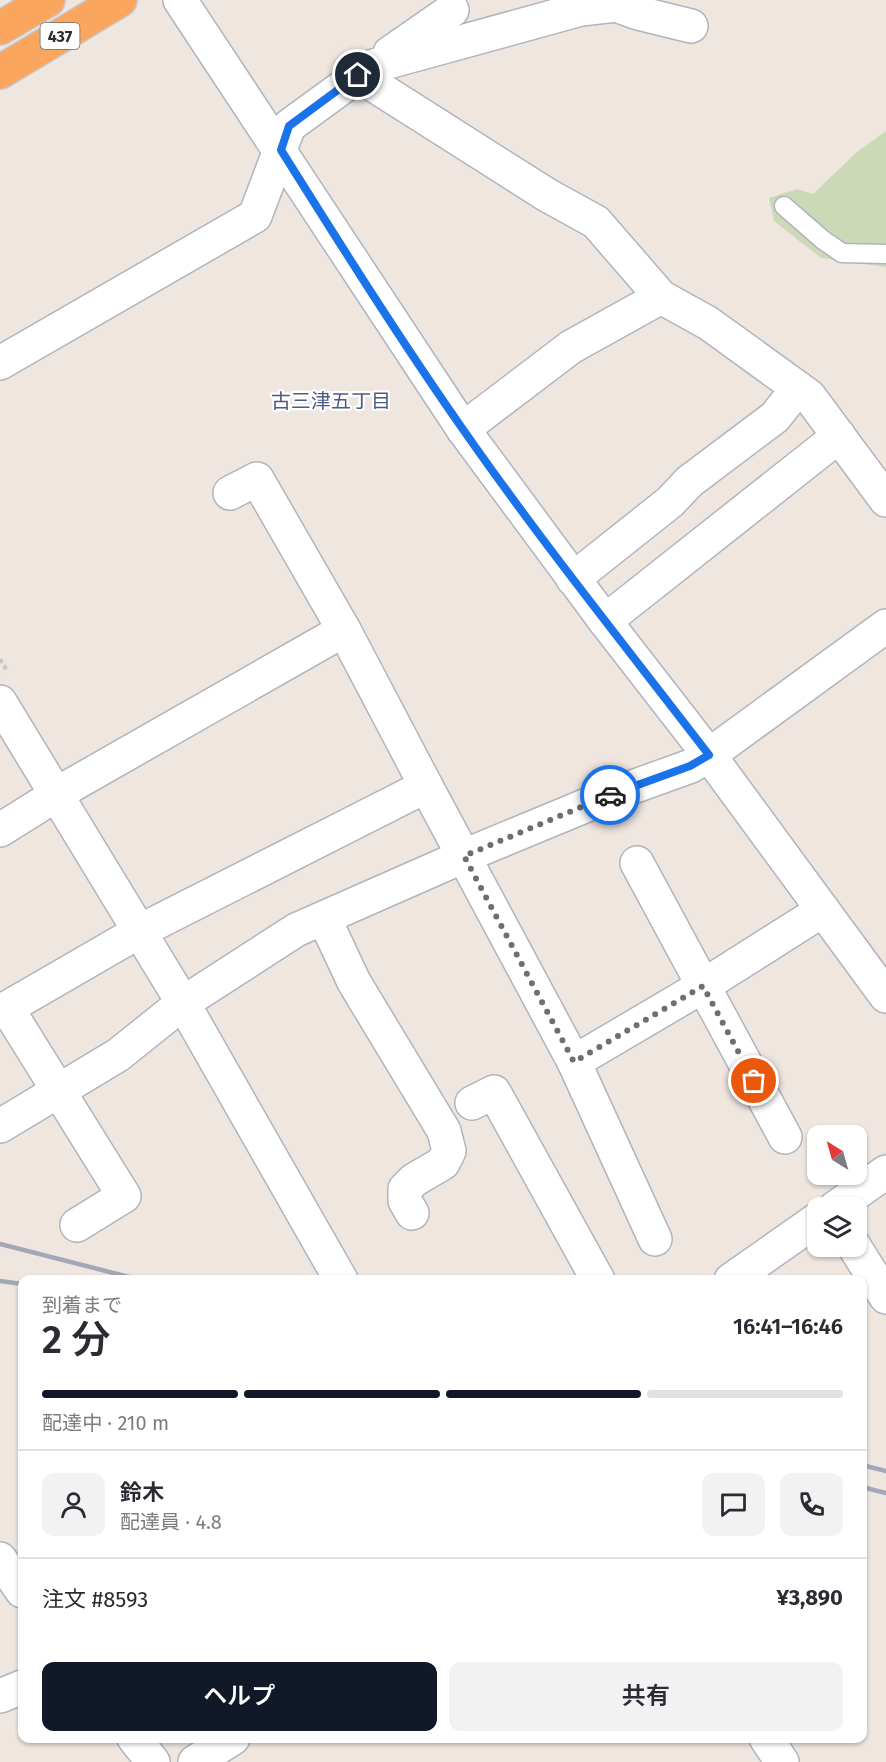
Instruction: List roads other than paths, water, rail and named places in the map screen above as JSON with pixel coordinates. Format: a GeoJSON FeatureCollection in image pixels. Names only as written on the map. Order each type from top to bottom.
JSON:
{"type":"FeatureCollection","features":[{"type":"Feature","properties":{"kind":"highway","name":"437"},"geometry":{"type":"LineString","coordinates":[[0,28],[48,0]]}},
{"type":"Feature","properties":{"kind":"highway","name":"437"},"geometry":{"type":"LineString","coordinates":[[0,72],[120,0]]}},
{"type":"Feature","properties":{"kind":"street"},"geometry":{"type":"LineString","coordinates":[[364,71],[581,9],[620,2],[638,13],[691,26]]}},
{"type":"Feature","properties":{"kind":"street"},"geometry":{"type":"LineString","coordinates":[[189,3],[354,266],[463,429],[573,579],[709,755],[886,996]]}},
{"type":"Feature","properties":{"kind":"street"},"geometry":{"type":"LineString","coordinates":[[0,363],[255,216],[289,126],[452,10]]}},
{"type":"Feature","properties":{"kind":"street"},"geometry":{"type":"LineString","coordinates":[[364,71],[547,195],[596,222],[661,297],[708,323],[809,396],[886,500]]}},
{"type":"Feature","properties":{"kind":"street"},"geometry":{"type":"LineString","coordinates":[[463,429],[571,347],[661,297]]}},
{"type":"Feature","properties":{"kind":"street"},"geometry":{"type":"LineString","coordinates":[[573,579],[670,502],[690,481],[775,417],[798,388]]}},
{"type":"Feature","properties":{"kind":"street"},"geometry":{"type":"LineString","coordinates":[[605,621],[839,436]]}},
{"type":"Feature","properties":{"kind":"street"},"geometry":{"type":"LineString","coordinates":[[230,493],[257,479],[344,630],[574,1062],[655,1239]]}},
{"type":"Feature","properties":{"kind":"street"},"geometry":{"type":"LineString","coordinates":[[0,1126],[118,1055],[183,1003],[296,930],[464,856],[616,793],[690,766],[709,755],[886,626]]}},
{"type":"Feature","properties":{"kind":"street"},"geometry":{"type":"LineString","coordinates":[[0,830],[57,794],[344,630]]}},
{"type":"Feature","properties":{"kind":"street"},"geometry":{"type":"LineString","coordinates":[[0,702],[183,1003],[338,1275]]}},
{"type":"Feature","properties":{"kind":"street"},"geometry":{"type":"LineString","coordinates":[[77,1225],[124,1196],[3,1010],[140,931],[426,786]]}},
{"type":"Feature","properties":{"kind":"street"},"geometry":{"type":"LineString","coordinates":[[637,863],[785,1137]]}},
{"type":"Feature","properties":{"kind":"street"},"geometry":{"type":"LineString","coordinates":[[574,1062],[703,986],[823,909]]}},
{"type":"Feature","properties":{"kind":"street"},"geometry":{"type":"LineString","coordinates":[[324,918],[354,982],[444,1131],[449,1151],[443,1163],[414,1180],[405,1189],[405,1201],[412,1213]]}},
{"type":"Feature","properties":{"kind":"street"},"geometry":{"type":"LineString","coordinates":[[472,1103],[494,1092],[562,1242],[593,1275]]}},
{"type":"Feature","properties":{"kind":"street"},"geometry":{"type":"LineString","coordinates":[[851,1197],[886,1172]]}},
{"type":"Feature","properties":{"kind":"street"},"geometry":{"type":"LineString","coordinates":[[738,1275],[807,1228]]}},
{"type":"Feature","properties":{"kind":"street"},"geometry":{"type":"LineString","coordinates":[[861,1257],[886,1297]]}},
{"type":"Feature","properties":{"kind":"street"},"geometry":{"type":"LineString","coordinates":[[0,1559],[18,1585]]}},
{"type":"Feature","properties":{"kind":"street"},"geometry":{"type":"LineString","coordinates":[[0,1696],[18,1689]]}},
{"type":"Feature","properties":{"kind":"street"},"geometry":{"type":"LineString","coordinates":[[138,1743],[153,1762]]}},
{"type":"Feature","properties":{"kind":"street"},"geometry":{"type":"LineString","coordinates":[[195,1762],[225,1743]]}},
{"type":"Feature","properties":{"kind":"street"},"geometry":{"type":"LineString","coordinates":[[769,1743],[782,1762]]}},
{"type":"Feature","properties":{"kind":"lane"},"geometry":{"type":"LineString","coordinates":[[784,206],[823,240],[842,253],[884,253]]}},
{"type":"Feature","properties":{"kind":"railway"},"geometry":{"type":"LineString","coordinates":[[0,1244],[121,1275]]}},
{"type":"Feature","properties":{"kind":"railway"},"geometry":{"type":"LineString","coordinates":[[0,1281],[18,1283]]}},
{"type":"Feature","properties":{"kind":"railway"},"geometry":{"type":"LineString","coordinates":[[867,1466],[886,1471]]}},
{"type":"Feature","properties":{"kind":"railway"},"geometry":{"type":"LineString","coordinates":[[867,1488],[886,1493]]}},
{"type":"Feature","properties":{"kind":"district","name":"古三津五丁目"},"geometry":{"type":"Point","coordinates":[331,401]}}]}
